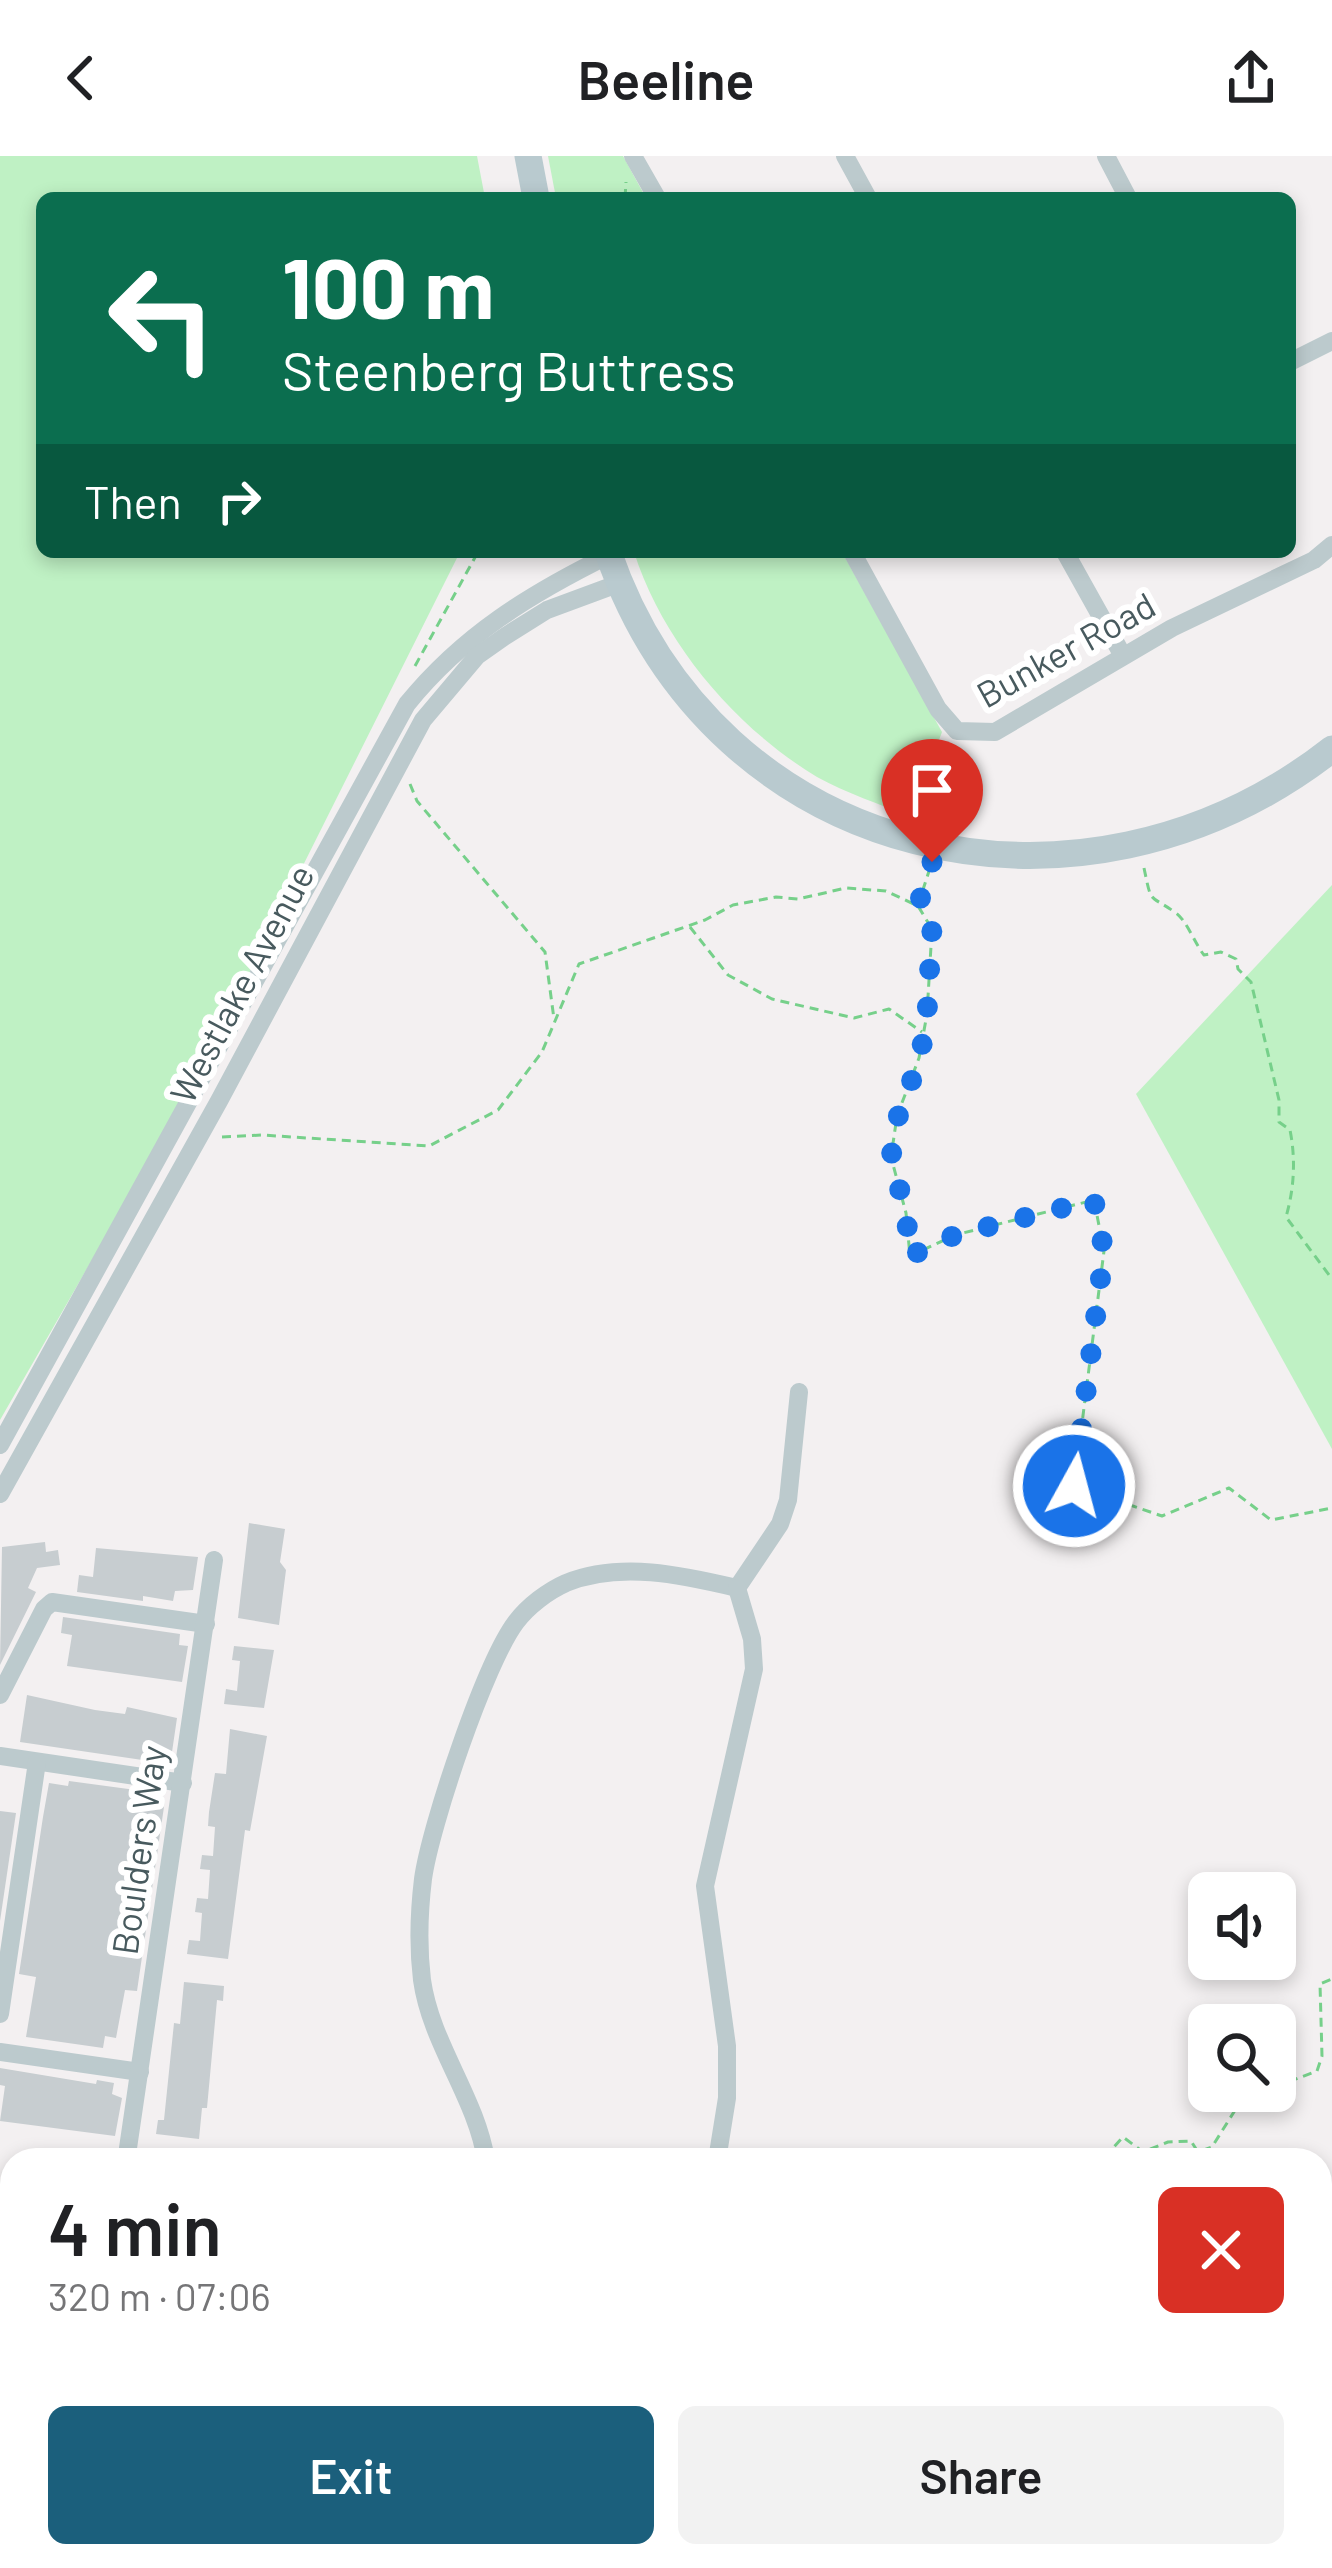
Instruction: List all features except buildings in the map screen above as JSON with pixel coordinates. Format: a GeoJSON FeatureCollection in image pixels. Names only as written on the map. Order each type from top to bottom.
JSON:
{"type":"FeatureCollection","features":[{"type":"Feature","properties":{"kind":"main road"},"geometry":{"type":"LineString","coordinates":[[528,156],[535,192]]}},
{"type":"Feature","properties":{"kind":"main road"},"geometry":{"type":"LineString","coordinates":[[610,558],[679,683],[766,769],[869,826],[937,847],[987,856],[1063,857],[1141,845],[1214,822],[1266,795],[1332,749]]}},
{"type":"Feature","properties":{"kind":"street"},"geometry":{"type":"LineString","coordinates":[[633,156],[654,192]]}},
{"type":"Feature","properties":{"kind":"street"},"geometry":{"type":"LineString","coordinates":[[845,156],[865,192]]}},
{"type":"Feature","properties":{"kind":"street"},"geometry":{"type":"LineString","coordinates":[[1106,156],[1125,192]]}},
{"type":"Feature","properties":{"kind":"street"},"geometry":{"type":"LineString","coordinates":[[1296,359],[1332,341]]}},
{"type":"Feature","properties":{"kind":"street","name":"Bunker Road"},"geometry":{"type":"LineString","coordinates":[[855,558],[938,709],[957,731],[995,732],[1123,656],[1314,560],[1332,545]]}},
{"type":"Feature","properties":{"kind":"street","name":"Westlake Avenue"},"geometry":{"type":"LineString","coordinates":[[0,1444],[407,704],[494,619],[538,589],[600,558]]}},
{"type":"Feature","properties":{"kind":"street"},"geometry":{"type":"LineString","coordinates":[[1068,558],[1123,656]]}},
{"type":"Feature","properties":{"kind":"street","name":"Westlake Avenue"},"geometry":{"type":"LineString","coordinates":[[0,1494],[423,720],[477,656],[547,610],[620,583]]}},
{"type":"Feature","properties":{"kind":"street"},"geometry":{"type":"LineString","coordinates":[[719,2148],[727,2098],[727,2046],[705,1886],[754,1669],[752,1640],[737,1588],[780,1524],[788,1500],[799,1392]]}},
{"type":"Feature","properties":{"kind":"street","name":"Boulders Way"},"geometry":{"type":"LineString","coordinates":[[128,2148],[214,1561]]}},
{"type":"Feature","properties":{"kind":"street"},"geometry":{"type":"LineString","coordinates":[[483,2148],[431,2022],[419,1929],[423,1876],[434,1832],[498,1652],[530,1606],[562,1585],[595,1574],[638,1571],[737,1588]]}},
{"type":"Feature","properties":{"kind":"street"},"geometry":{"type":"LineString","coordinates":[[0,1695],[44,1609],[58,1601],[206,1624]]}},
{"type":"Feature","properties":{"kind":"street"},"geometry":{"type":"LineString","coordinates":[[0,1756],[183,1783]]}},
{"type":"Feature","properties":{"kind":"street"},"geometry":{"type":"LineString","coordinates":[[0,2014],[38,1762]]}},
{"type":"Feature","properties":{"kind":"street"},"geometry":{"type":"LineString","coordinates":[[0,2052],[140,2072]]}},
{"type":"Feature","properties":{"kind":"path"},"geometry":{"type":"LineString","coordinates":[[400,758],[417,800],[544,952],[555,1021]]}},
{"type":"Feature","properties":{"kind":"path"},"geometry":{"type":"LineString","coordinates":[[1142,860],[1151,898],[1160,908],[1177,914],[1204,956],[1221,952],[1236,959],[1238,969],[1251,982],[1279,1100],[1279,1122],[1290,1130],[1293,1148],[1292,1198],[1286,1217],[1332,1279]]}},
{"type":"Feature","properties":{"kind":"path"},"geometry":{"type":"LineString","coordinates":[[918,906],[932,862]]}},
{"type":"Feature","properties":{"kind":"path"},"geometry":{"type":"LineString","coordinates":[[198,1139],[262,1135],[429,1147],[498,1109],[542,1052],[579,964],[733,904],[776,897],[798,899],[846,888],[886,891],[918,906],[932,929],[924,1034],[898,1117],[891,1157],[906,1213],[910,1256],[955,1235],[1094,1200],[1104,1251],[1074,1486],[1162,1516],[1229,1488],[1271,1520],[1332,1508]]}},
{"type":"Feature","properties":{"kind":"path"},"geometry":{"type":"LineString","coordinates":[[689,925],[728,975],[772,999],[854,1018],[889,1009],[924,1034]]}},
{"type":"Feature","properties":{"kind":"path"},"geometry":{"type":"LineString","coordinates":[[1296,2079],[1317,2071],[1322,2056],[1320,1984],[1332,1978]]}},
{"type":"Feature","properties":{"kind":"path"},"geometry":{"type":"LineString","coordinates":[[1209,2148],[1234,2112]]}},
{"type":"Feature","properties":{"kind":"path"},"geometry":{"type":"LineString","coordinates":[[1113,2148],[1123,2137],[1138,2148]]}},
{"type":"Feature","properties":{"kind":"path"},"geometry":{"type":"LineString","coordinates":[[1153,2148],[1191,2141],[1195,2148]]}},
{"type":"Feature","properties":{"kind":"green space"},"geometry":{"type":"Polygon","coordinates":[[[0,156],[477,156],[484,192],[36,192],[36,558],[457,558],[196,1079],[0,1420],[0,156]]]}},
{"type":"Feature","properties":{"kind":"green space"},"geometry":{"type":"Polygon","coordinates":[[[548,156],[623,156],[643,192],[555,192],[548,156]]]}},
{"type":"Feature","properties":{"kind":"green space"},"geometry":{"type":"Polygon","coordinates":[[[636,558],[845,558],[942,732],[910,817],[817,777],[758,734],[683,650],[636,558]]]}},
{"type":"Feature","properties":{"kind":"green space"},"geometry":{"type":"Polygon","coordinates":[[[1332,885],[1332,1449],[1136,1094],[1332,885]]]}},
{"type":"Feature","properties":{"kind":"route"},"geometry":{"type":"LineString","coordinates":[[932,862],[918,906],[932,929],[927,1014],[920,1058],[898,1117],[891,1157],[906,1213],[910,1256],[955,1235],[1094,1200],[1104,1251],[1074,1486]]}}]}
